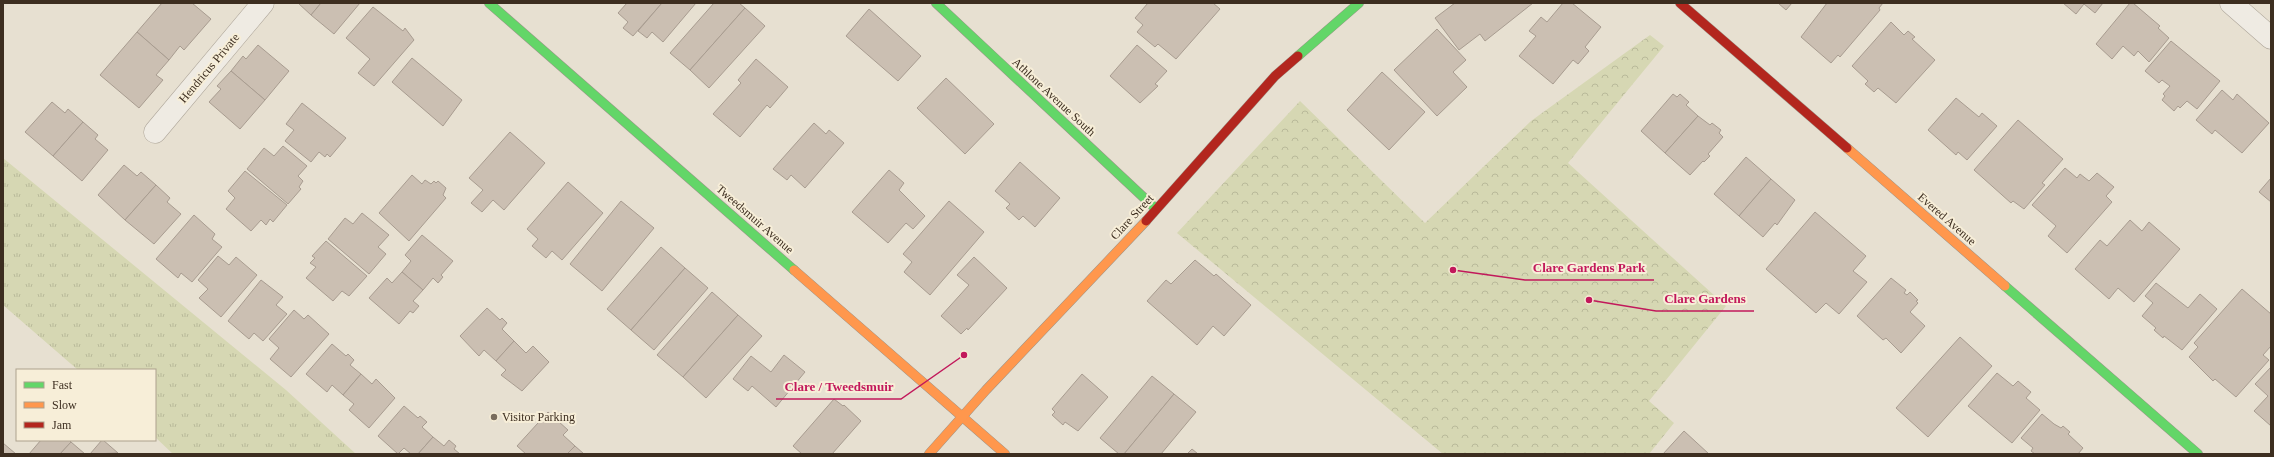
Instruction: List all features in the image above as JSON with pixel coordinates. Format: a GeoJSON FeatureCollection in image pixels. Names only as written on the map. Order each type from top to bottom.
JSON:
{"type":"FeatureCollection","features":[{"type":"Feature","properties":{"kind":"street","name":"Hendricus Private"},"geometry":{"type":"LineString","coordinates":[[154,132],[263,3]]}},
{"type":"Feature","properties":{"kind":"street","name":"Tweedsmuir Avenue"},"geometry":{"type":"LineString","coordinates":[[488,3],[963,415],[1005,454]]}},
{"type":"Feature","properties":{"kind":"street","name":"Athlone Avenue South"},"geometry":{"type":"LineString","coordinates":[[936,3],[1156,209]]}},
{"type":"Feature","properties":{"kind":"street","name":"Clare Street"},"geometry":{"type":"LineString","coordinates":[[929,454],[963,415],[1156,209],[1275,76],[1358,3]]}},
{"type":"Feature","properties":{"kind":"street","name":"Evered Avenue"},"geometry":{"type":"LineString","coordinates":[[1680,3],[2198,454]]}},
{"type":"Feature","properties":{"kind":"street"},"geometry":{"type":"LineString","coordinates":[[2231,3],[2271,38]]}},
{"type":"Feature","properties":{"kind":"green space"},"geometry":{"type":"Polygon","coordinates":[[[1650,35],[1664,46],[1568,163],[1726,306],[1649,401],[1674,423],[1649,454],[1443,454],[1177,233],[1300,101],[1425,223],[1531,121],[1650,35]]]}},
{"type":"Feature","properties":{"kind":"green space"},"geometry":{"type":"Polygon","coordinates":[[[3,158],[286,390],[356,454],[173,454],[156,438],[156,369],[77,369],[3,305],[3,158]]]}},
{"type":"Feature","properties":{"kind":"building"},"geometry":{"type":"Polygon","coordinates":[[[162,3],[192,3],[211,19],[184,50],[180,46],[169,60],[137,32],[162,3]]]}},
{"type":"Feature","properties":{"kind":"building"},"geometry":{"type":"Polygon","coordinates":[[[298,3],[321,3],[311,15],[298,3]]]}},
{"type":"Feature","properties":{"kind":"building"},"geometry":{"type":"Polygon","coordinates":[[[321,3],[360,3],[334,34],[311,15],[321,3]]]}},
{"type":"Feature","properties":{"kind":"building"},"geometry":{"type":"Polygon","coordinates":[[[627,3],[662,3],[633,36],[623,28],[628,22],[618,13],[627,3]]]}},
{"type":"Feature","properties":{"kind":"building"},"geometry":{"type":"Polygon","coordinates":[[[662,3],[696,3],[663,42],[652,32],[647,38],[638,31],[662,3]]]}},
{"type":"Feature","properties":{"kind":"building"},"geometry":{"type":"Polygon","coordinates":[[[714,3],[739,3],[745,8],[690,70],[670,53],[714,3]]]}},
{"type":"Feature","properties":{"kind":"building"},"geometry":{"type":"Polygon","coordinates":[[[1148,3],[1213,3],[1220,9],[1176,59],[1158,44],[1155,47],[1137,32],[1143,25],[1135,18],[1148,3]]]}},
{"type":"Feature","properties":{"kind":"building"},"geometry":{"type":"Polygon","coordinates":[[[1455,3],[1533,3],[1485,41],[1480,34],[1459,50],[1435,18],[1455,3]]]}},
{"type":"Feature","properties":{"kind":"building"},"geometry":{"type":"Polygon","coordinates":[[[1563,3],[1572,3],[1601,27],[1585,47],[1589,51],[1578,64],[1573,60],[1553,84],[1519,56],[1536,36],[1529,31],[1541,17],[1547,22],[1563,3]]]}},
{"type":"Feature","properties":{"kind":"building"},"geometry":{"type":"Polygon","coordinates":[[[1778,3],[1792,3],[1786,10],[1778,3]]]}},
{"type":"Feature","properties":{"kind":"building"},"geometry":{"type":"Polygon","coordinates":[[[1827,3],[1883,3],[1879,8],[1880,10],[1840,57],[1838,55],[1831,63],[1801,37],[1827,3]]]}},
{"type":"Feature","properties":{"kind":"building"},"geometry":{"type":"Polygon","coordinates":[[[2063,3],[2103,3],[2095,13],[2084,4],[2076,14],[2063,3]]]}},
{"type":"Feature","properties":{"kind":"building"},"geometry":{"type":"Polygon","coordinates":[[[2130,3],[2133,3],[2160,26],[2158,28],[2169,38],[2149,62],[2138,51],[2134,56],[2123,46],[2112,59],[2096,44],[2130,3]]]}},
{"type":"Feature","properties":{"kind":"building"},"geometry":{"type":"Polygon","coordinates":[[[373,7],[403,31],[405,28],[414,40],[374,86],[358,73],[370,59],[346,38],[373,7]]]}},
{"type":"Feature","properties":{"kind":"building"},"geometry":{"type":"Polygon","coordinates":[[[745,8],[765,26],[709,88],[690,70],[745,8]]]}},
{"type":"Feature","properties":{"kind":"building"},"geometry":{"type":"Polygon","coordinates":[[[869,9],[921,56],[898,81],[846,36],[869,9]]]}},
{"type":"Feature","properties":{"kind":"building"},"geometry":{"type":"Polygon","coordinates":[[[1891,22],[1904,35],[1908,31],[1915,37],[1912,39],[1935,60],[1896,103],[1878,88],[1874,92],[1865,84],[1868,81],[1852,66],[1891,22]]]}},
{"type":"Feature","properties":{"kind":"building"},"geometry":{"type":"Polygon","coordinates":[[[1437,29],[1466,60],[1453,72],[1467,87],[1437,116],[1394,70],[1437,29]]]}},
{"type":"Feature","properties":{"kind":"building"},"geometry":{"type":"Polygon","coordinates":[[[137,32],[169,60],[156,75],[163,80],[139,108],[100,75],[137,32]]]}},
{"type":"Feature","properties":{"kind":"building"},"geometry":{"type":"Polygon","coordinates":[[[2171,41],[2220,81],[2197,109],[2187,101],[2180,108],[2178,106],[2174,111],[2162,100],[2165,96],[2163,94],[2170,86],[2162,80],[2159,83],[2145,71],[2171,41]]]}},
{"type":"Feature","properties":{"kind":"building"},"geometry":{"type":"Polygon","coordinates":[[[258,45],[289,71],[265,100],[231,71],[243,56],[246,59],[258,45]]]}},
{"type":"Feature","properties":{"kind":"building"},"geometry":{"type":"Polygon","coordinates":[[[1137,45],[1167,71],[1155,84],[1158,86],[1140,103],[1110,76],[1137,45]]]}},
{"type":"Feature","properties":{"kind":"building"},"geometry":{"type":"Polygon","coordinates":[[[412,58],[462,100],[443,126],[392,82],[412,58]]]}},
{"type":"Feature","properties":{"kind":"building"},"geometry":{"type":"Polygon","coordinates":[[[756,59],[788,87],[770,108],[767,105],[740,137],[713,114],[741,83],[738,80],[756,59]]]}},
{"type":"Feature","properties":{"kind":"building"},"geometry":{"type":"Polygon","coordinates":[[[231,71],[265,100],[240,129],[209,102],[221,89],[217,86],[231,71]]]}},
{"type":"Feature","properties":{"kind":"building"},"geometry":{"type":"Polygon","coordinates":[[[1382,72],[1425,112],[1389,150],[1347,110],[1382,72]]]}},
{"type":"Feature","properties":{"kind":"building"},"geometry":{"type":"Polygon","coordinates":[[[946,78],[994,124],[965,154],[917,108],[946,78]]]}},
{"type":"Feature","properties":{"kind":"building"},"geometry":{"type":"Polygon","coordinates":[[[2222,90],[2233,100],[2237,94],[2269,123],[2242,153],[2215,130],[2212,134],[2196,120],[2222,90]]]}},
{"type":"Feature","properties":{"kind":"building"},"geometry":{"type":"Polygon","coordinates":[[[1673,94],[1677,97],[1680,94],[1689,102],[1686,105],[1698,116],[1665,153],[1641,131],[1673,94]]]}},
{"type":"Feature","properties":{"kind":"building"},"geometry":{"type":"Polygon","coordinates":[[[1956,98],[1979,117],[1982,113],[1997,126],[1967,160],[1958,152],[1956,155],[1928,130],[1956,98]]]}},
{"type":"Feature","properties":{"kind":"building"},"geometry":{"type":"Polygon","coordinates":[[[52,102],[65,113],[68,109],[83,122],[53,156],[25,132],[52,102]]]}},
{"type":"Feature","properties":{"kind":"building"},"geometry":{"type":"Polygon","coordinates":[[[302,103],[346,138],[330,157],[327,154],[325,157],[319,152],[311,162],[285,141],[294,130],[286,124],[302,103]]]}},
{"type":"Feature","properties":{"kind":"building"},"geometry":{"type":"Polygon","coordinates":[[[1698,116],[1710,125],[1712,123],[1721,130],[1719,133],[1723,137],[1708,154],[1710,156],[1690,175],[1665,153],[1698,116]]]}},
{"type":"Feature","properties":{"kind":"building"},"geometry":{"type":"Polygon","coordinates":[[[2018,120],[2063,159],[2042,183],[2045,185],[2024,209],[2013,201],[2011,203],[1974,170],[2018,120]]]}},
{"type":"Feature","properties":{"kind":"building"},"geometry":{"type":"Polygon","coordinates":[[[83,122],[98,135],[95,139],[108,150],[82,181],[53,156],[83,122]]]}},
{"type":"Feature","properties":{"kind":"building"},"geometry":{"type":"Polygon","coordinates":[[[814,123],[826,134],[829,130],[844,143],[805,188],[791,175],[787,180],[773,169],[814,123]]]}},
{"type":"Feature","properties":{"kind":"building"},"geometry":{"type":"Polygon","coordinates":[[[510,132],[545,163],[504,210],[493,200],[482,212],[471,203],[483,190],[469,178],[510,132]]]}},
{"type":"Feature","properties":{"kind":"building"},"geometry":{"type":"Polygon","coordinates":[[[283,146],[307,166],[298,176],[303,181],[299,187],[301,189],[288,204],[247,169],[264,148],[274,156],[283,146]]]}},
{"type":"Feature","properties":{"kind":"building"},"geometry":{"type":"Polygon","coordinates":[[[1746,157],[1771,179],[1739,216],[1714,194],[1746,157]]]}},
{"type":"Feature","properties":{"kind":"building"},"geometry":{"type":"Polygon","coordinates":[[[1020,162],[1060,198],[1035,227],[1023,216],[1019,220],[1006,208],[1010,204],[995,191],[1020,162]]]}},
{"type":"Feature","properties":{"kind":"building"},"geometry":{"type":"Polygon","coordinates":[[[124,165],[137,176],[141,172],[156,185],[125,220],[98,195],[124,165]]]}},
{"type":"Feature","properties":{"kind":"building"},"geometry":{"type":"Polygon","coordinates":[[[2065,168],[2077,178],[2080,174],[2089,181],[2097,173],[2114,187],[2106,196],[2112,202],[2067,253],[2048,236],[2056,226],[2032,205],[2065,168]]]}},
{"type":"Feature","properties":{"kind":"building"},"geometry":{"type":"Polygon","coordinates":[[[889,170],[904,183],[899,190],[925,216],[913,229],[906,223],[888,243],[852,212],[889,170]]]}},
{"type":"Feature","properties":{"kind":"building"},"geometry":{"type":"Polygon","coordinates":[[[245,171],[287,205],[273,222],[270,219],[266,225],[261,220],[251,231],[226,209],[235,198],[228,191],[245,171]]]}},
{"type":"Feature","properties":{"kind":"building"},"geometry":{"type":"Polygon","coordinates":[[[412,175],[422,184],[425,180],[431,184],[434,181],[436,183],[438,181],[446,188],[443,195],[446,198],[409,241],[379,213],[412,175]]]}},
{"type":"Feature","properties":{"kind":"building"},"geometry":{"type":"Polygon","coordinates":[[[2271,178],[2271,202],[2259,192],[2271,178]]]}},
{"type":"Feature","properties":{"kind":"building"},"geometry":{"type":"Polygon","coordinates":[[[1771,179],[1795,200],[1777,225],[1775,223],[1763,237],[1739,216],[1771,179]]]}},
{"type":"Feature","properties":{"kind":"building"},"geometry":{"type":"Polygon","coordinates":[[[568,182],[603,213],[562,260],[552,251],[546,258],[532,246],[538,239],[527,229],[568,182]]]}},
{"type":"Feature","properties":{"kind":"building"},"geometry":{"type":"Polygon","coordinates":[[[156,185],[170,198],[167,202],[181,214],[154,244],[125,220],[156,185]]]}},
{"type":"Feature","properties":{"kind":"building"},"geometry":{"type":"Polygon","coordinates":[[[621,201],[654,228],[602,291],[570,264],[621,201]]]}},
{"type":"Feature","properties":{"kind":"building"},"geometry":{"type":"Polygon","coordinates":[[[949,201],[984,232],[930,295],[904,272],[912,262],[903,254],[949,201]]]}},
{"type":"Feature","properties":{"kind":"building"},"geometry":{"type":"Polygon","coordinates":[[[1815,212],[1866,256],[1853,271],[1867,282],[1839,314],[1826,303],[1816,313],[1766,269],[1815,212]]]}},
{"type":"Feature","properties":{"kind":"building"},"geometry":{"type":"Polygon","coordinates":[[[362,213],[389,235],[378,247],[386,254],[369,274],[328,239],[345,218],[353,224],[362,213]]]}},
{"type":"Feature","properties":{"kind":"building"},"geometry":{"type":"Polygon","coordinates":[[[194,215],[215,234],[212,239],[222,247],[192,282],[181,273],[178,278],[156,259],[194,215]]]}},
{"type":"Feature","properties":{"kind":"building"},"geometry":{"type":"Polygon","coordinates":[[[2130,220],[2142,231],[2149,222],[2180,249],[2134,302],[2118,288],[2109,299],[2075,269],[2100,240],[2107,246],[2130,220]]]}},
{"type":"Feature","properties":{"kind":"building"},"geometry":{"type":"Polygon","coordinates":[[[422,235],[453,261],[441,275],[443,277],[438,283],[433,278],[423,290],[402,272],[411,261],[405,255],[422,235]]]}},
{"type":"Feature","properties":{"kind":"building"},"geometry":{"type":"Polygon","coordinates":[[[326,241],[367,276],[349,296],[342,291],[333,301],[306,278],[316,267],[310,263],[315,258],[312,256],[326,241]]]}},
{"type":"Feature","properties":{"kind":"building"},"geometry":{"type":"Polygon","coordinates":[[[661,247],[685,268],[631,330],[607,309],[661,247]]]}},
{"type":"Feature","properties":{"kind":"building"},"geometry":{"type":"Polygon","coordinates":[[[218,256],[229,265],[236,257],[257,275],[221,317],[199,298],[208,289],[198,280],[218,256]]]}},
{"type":"Feature","properties":{"kind":"building"},"geometry":{"type":"Polygon","coordinates":[[[974,257],[1007,288],[968,330],[967,328],[961,334],[941,316],[969,285],[957,275],[974,257]]]}},
{"type":"Feature","properties":{"kind":"building"},"geometry":{"type":"Polygon","coordinates":[[[1195,260],[1214,276],[1216,274],[1251,305],[1224,336],[1213,326],[1197,345],[1147,301],[1166,280],[1171,284],[1195,260]]]}},
{"type":"Feature","properties":{"kind":"building"},"geometry":{"type":"Polygon","coordinates":[[[685,268],[708,288],[654,350],[631,330],[685,268]]]}},
{"type":"Feature","properties":{"kind":"building"},"geometry":{"type":"Polygon","coordinates":[[[402,272],[423,290],[413,301],[419,306],[413,313],[410,311],[399,324],[369,298],[387,278],[392,283],[402,272]]]}},
{"type":"Feature","properties":{"kind":"building"},"geometry":{"type":"Polygon","coordinates":[[[1891,278],[1906,290],[1904,293],[1907,295],[1910,292],[1918,300],[1916,301],[1918,303],[1910,312],[1925,326],[1901,353],[1886,338],[1883,340],[1857,316],[1891,278]]]}},
{"type":"Feature","properties":{"kind":"building"},"geometry":{"type":"Polygon","coordinates":[[[261,280],[283,297],[276,305],[287,314],[263,341],[254,333],[249,339],[228,321],[261,280]]]}},
{"type":"Feature","properties":{"kind":"building"},"geometry":{"type":"Polygon","coordinates":[[[2156,283],[2188,308],[2200,294],[2217,309],[2182,350],[2164,336],[2163,338],[2154,330],[2156,328],[2142,316],[2153,303],[2145,296],[2156,283]]]}},
{"type":"Feature","properties":{"kind":"building"},"geometry":{"type":"Polygon","coordinates":[[[2242,289],[2271,314],[2271,346],[2263,355],[2269,360],[2236,397],[2215,379],[2213,381],[2189,357],[2198,347],[2194,343],[2242,289]]]}},
{"type":"Feature","properties":{"kind":"building"},"geometry":{"type":"Polygon","coordinates":[[[712,292],[738,315],[683,377],[657,355],[712,292]]]}},
{"type":"Feature","properties":{"kind":"building"},"geometry":{"type":"Polygon","coordinates":[[[487,308],[500,320],[502,318],[507,323],[502,329],[514,341],[496,361],[484,350],[479,356],[460,336],[487,308]]]}},
{"type":"Feature","properties":{"kind":"building"},"geometry":{"type":"Polygon","coordinates":[[[294,310],[304,319],[308,315],[329,334],[291,377],[270,359],[279,348],[269,339],[294,310]]]}},
{"type":"Feature","properties":{"kind":"building"},"geometry":{"type":"Polygon","coordinates":[[[738,315],[762,336],[706,398],[683,377],[738,315]]]}},
{"type":"Feature","properties":{"kind":"building"},"geometry":{"type":"Polygon","coordinates":[[[1960,337],[1992,366],[1928,437],[1896,408],[1960,337]]]}},
{"type":"Feature","properties":{"kind":"building"},"geometry":{"type":"Polygon","coordinates":[[[514,341],[526,353],[533,346],[549,362],[522,391],[501,375],[506,370],[496,361],[514,341]]]}},
{"type":"Feature","properties":{"kind":"building"},"geometry":{"type":"Polygon","coordinates":[[[332,344],[346,356],[348,354],[354,360],[350,365],[361,374],[343,395],[332,385],[327,392],[306,374],[332,344]]]}},
{"type":"Feature","properties":{"kind":"building"},"geometry":{"type":"Polygon","coordinates":[[[784,355],[805,372],[776,407],[752,386],[748,391],[733,379],[751,356],[771,372],[784,355]]]}},
{"type":"Feature","properties":{"kind":"building"},"geometry":{"type":"Polygon","coordinates":[[[2271,367],[2271,426],[2254,411],[2268,396],[2255,384],[2271,367]]]}},
{"type":"Feature","properties":{"kind":"building"},"geometry":{"type":"Polygon","coordinates":[[[1997,373],[2013,386],[2018,381],[2031,392],[2026,398],[2040,410],[2012,443],[1968,406],[1997,373]]]}},
{"type":"Feature","properties":{"kind":"building"},"geometry":{"type":"Polygon","coordinates":[[[361,374],[372,384],[376,379],[395,398],[369,428],[349,410],[354,404],[343,395],[361,374]]]}},
{"type":"Feature","properties":{"kind":"building"},"geometry":{"type":"Polygon","coordinates":[[[1082,374],[1108,397],[1078,431],[1065,422],[1063,425],[1052,415],[1055,412],[1052,409],[1082,374]]]}},
{"type":"Feature","properties":{"kind":"building"},"geometry":{"type":"Polygon","coordinates":[[[1152,376],[1174,394],[1124,454],[1119,454],[1100,438],[1152,376]]]}},
{"type":"Feature","properties":{"kind":"building"},"geometry":{"type":"Polygon","coordinates":[[[1174,394],[1196,412],[1161,454],[1124,454],[1174,394]]]}},
{"type":"Feature","properties":{"kind":"building"},"geometry":{"type":"Polygon","coordinates":[[[834,399],[843,406],[844,405],[861,421],[832,454],[802,454],[793,446],[834,399]]]}},
{"type":"Feature","properties":{"kind":"building"},"geometry":{"type":"Polygon","coordinates":[[[404,406],[418,418],[420,416],[427,422],[422,427],[433,437],[418,454],[411,454],[404,448],[398,454],[378,436],[404,406]]]}},
{"type":"Feature","properties":{"kind":"building"},"geometry":{"type":"Polygon","coordinates":[[[548,412],[568,430],[563,435],[575,446],[567,454],[526,454],[517,446],[548,412]]]}},
{"type":"Feature","properties":{"kind":"building"},"geometry":{"type":"Polygon","coordinates":[[[2042,414],[2054,424],[2061,428],[2063,426],[2070,432],[2068,434],[2083,448],[2078,454],[2035,454],[2031,451],[2033,448],[2021,438],[2042,414]]]}},
{"type":"Feature","properties":{"kind":"building"},"geometry":{"type":"Polygon","coordinates":[[[1684,431],[1709,454],[1663,454],[1684,431]]]}},
{"type":"Feature","properties":{"kind":"building"},"geometry":{"type":"Polygon","coordinates":[[[433,437],[444,446],[449,440],[456,446],[454,449],[460,454],[418,454],[433,437]]]}},
{"type":"Feature","properties":{"kind":"building"},"geometry":{"type":"Polygon","coordinates":[[[40,441],[71,442],[60,454],[29,454],[40,441]]]}},
{"type":"Feature","properties":{"kind":"building"},"geometry":{"type":"Polygon","coordinates":[[[101,441],[104,441],[118,453],[90,454],[101,441]]]}},
{"type":"Feature","properties":{"kind":"building"},"geometry":{"type":"Polygon","coordinates":[[[71,442],[85,454],[60,454],[71,442]]]}},
{"type":"Feature","properties":{"kind":"building"},"geometry":{"type":"Polygon","coordinates":[[[3,443],[16,454],[3,454],[3,443]]]}},
{"type":"Feature","properties":{"kind":"building"},"geometry":{"type":"Polygon","coordinates":[[[575,446],[584,454],[567,454],[575,446]]]}},
{"type":"Feature","properties":{"kind":"building"},"geometry":{"type":"Polygon","coordinates":[[[1192,449],[1198,454],[1187,454],[1192,449]]]}},
{"type":"Feature","properties":{"kind":"traffic: fast"},"geometry":{"type":"LineString","coordinates":[[489,3],[794,270]]}},
{"type":"Feature","properties":{"kind":"traffic: fast"},"geometry":{"type":"LineString","coordinates":[[936,3],[1156,209]]}},
{"type":"Feature","properties":{"kind":"traffic: fast"},"geometry":{"type":"LineString","coordinates":[[1298,56],[1359,3]]}},
{"type":"Feature","properties":{"kind":"traffic: fast"},"geometry":{"type":"LineString","coordinates":[[2005,286],[2198,454]]}},
{"type":"Feature","properties":{"kind":"traffic: slow"},"geometry":{"type":"LineString","coordinates":[[1847,148],[2005,286]]}},
{"type":"Feature","properties":{"kind":"traffic: slow"},"geometry":{"type":"LineString","coordinates":[[929,454],[986,390],[1146,221]]}},
{"type":"Feature","properties":{"kind":"traffic: slow"},"geometry":{"type":"LineString","coordinates":[[794,270],[1005,454]]}},
{"type":"Feature","properties":{"kind":"traffic: jam"},"geometry":{"type":"LineString","coordinates":[[1680,3],[1847,148]]}},
{"type":"Feature","properties":{"kind":"traffic: jam"},"geometry":{"type":"LineString","coordinates":[[1146,221],[1275,76],[1298,56]]}},
{"type":"Feature","properties":{"kind":"place","name":"Clare Gardens Park"},"geometry":{"type":"Point","coordinates":[1453,270]}},
{"type":"Feature","properties":{"kind":"place","name":"Clare Gardens"},"geometry":{"type":"Point","coordinates":[1589,300]}},
{"type":"Feature","properties":{"kind":"place","name":"Clare / Tweedsmuir"},"geometry":{"type":"Point","coordinates":[964,355]}},
{"type":"Feature","properties":{"kind":"place","name":"Visitor Parking"},"geometry":{"type":"Point","coordinates":[494,417]}}]}
